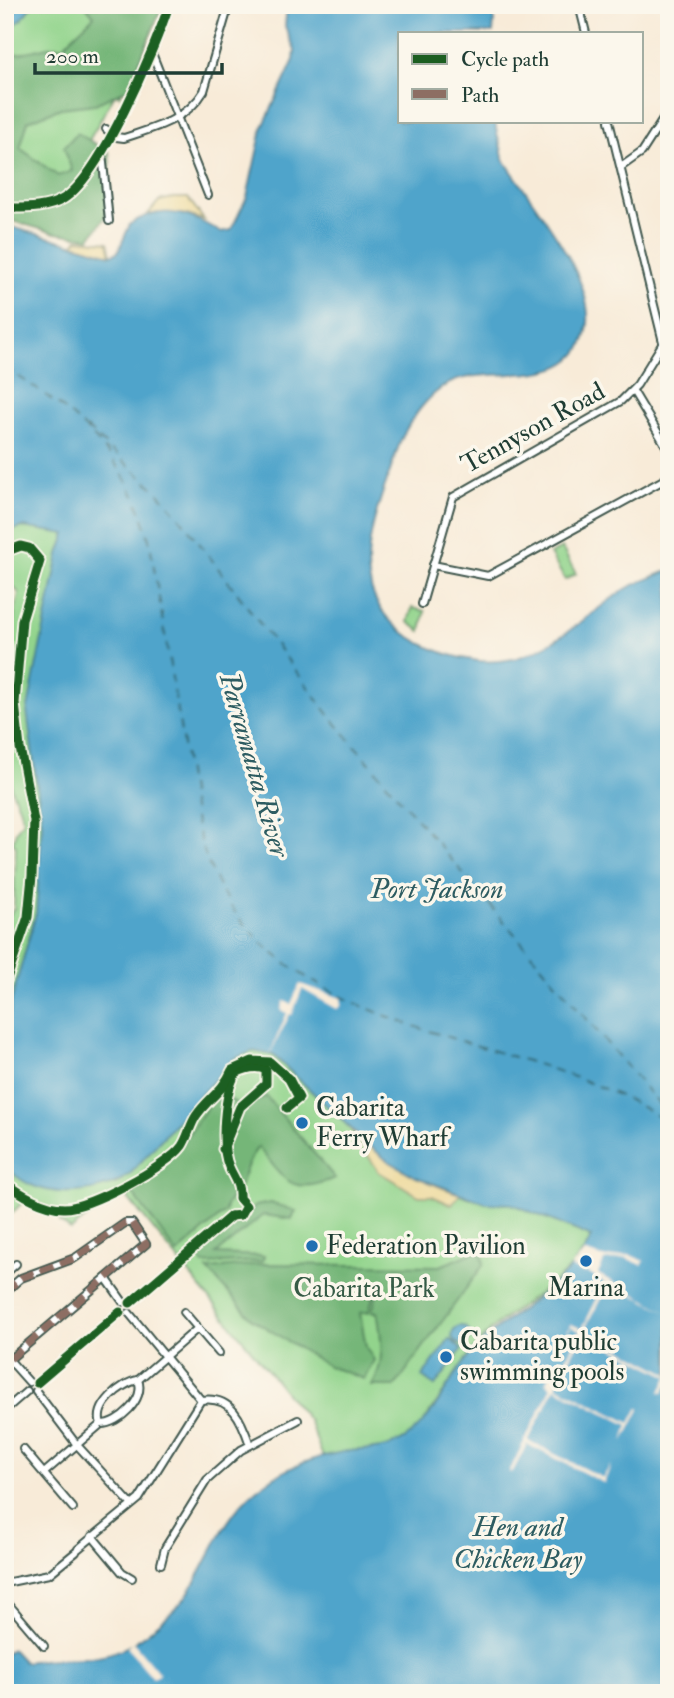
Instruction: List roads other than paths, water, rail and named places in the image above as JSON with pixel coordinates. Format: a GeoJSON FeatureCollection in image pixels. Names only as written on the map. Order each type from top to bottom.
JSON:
{"type":"FeatureCollection","features":[{"type":"Feature","properties":{"kind":"street"},"geometry":{"type":"LineString","coordinates":[[5,208],[47,206],[64,199],[81,184],[102,152],[108,131],[152,53],[169,5]]}},
{"type":"Feature","properties":{"kind":"street"},"geometry":{"type":"LineString","coordinates":[[108,131],[124,138],[178,118],[198,102],[204,91],[229,5]]}},
{"type":"Feature","properties":{"kind":"street"},"geometry":{"type":"LineString","coordinates":[[537,12],[557,5]]}},
{"type":"Feature","properties":{"kind":"street"},"geometry":{"type":"LineString","coordinates":[[579,5],[586,32]]}},
{"type":"Feature","properties":{"kind":"street"},"geometry":{"type":"LineString","coordinates":[[152,53],[208,195]]}},
{"type":"Feature","properties":{"kind":"street"},"geometry":{"type":"LineString","coordinates":[[621,167],[642,152],[669,110]]}},
{"type":"Feature","properties":{"kind":"street"},"geometry":{"type":"LineString","coordinates":[[609,122],[663,342]]}},
{"type":"Feature","properties":{"kind":"street"},"geometry":{"type":"LineString","coordinates":[[102,152],[109,221]]}},
{"type":"Feature","properties":{"kind":"street","name":"Tennyson Road"},"geometry":{"type":"LineString","coordinates":[[422,604],[450,502],[456,494],[621,401],[634,391],[669,333]]}},
{"type":"Feature","properties":{"kind":"street"},"geometry":{"type":"LineString","coordinates":[[634,391],[669,451]]}},
{"type":"Feature","properties":{"kind":"street"},"geometry":{"type":"LineString","coordinates":[[433,565],[488,576],[669,477]]}},
{"type":"Feature","properties":{"kind":"street"},"geometry":{"type":"LineString","coordinates":[[5,1292],[21,1278],[75,1258],[125,1223],[132,1223],[146,1244],[7,1357],[34,1385],[77,1444],[130,1503]]}},
{"type":"Feature","properties":{"kind":"street"},"geometry":{"type":"LineString","coordinates":[[120,1312],[119,1306],[127,1303],[179,1262]]}},
{"type":"Feature","properties":{"kind":"street"},"geometry":{"type":"LineString","coordinates":[[5,1274],[16,1264]]}},
{"type":"Feature","properties":{"kind":"street"},"geometry":{"type":"LineString","coordinates":[[106,1278],[127,1303],[129,1312],[201,1400],[221,1401],[232,1409],[244,1425],[250,1446]]}},
{"type":"Feature","properties":{"kind":"street"},"geometry":{"type":"LineString","coordinates":[[5,1410],[120,1312],[129,1312]]}},
{"type":"Feature","properties":{"kind":"street"},"geometry":{"type":"LineString","coordinates":[[184,1312],[219,1353]]}},
{"type":"Feature","properties":{"kind":"street"},"geometry":{"type":"LineString","coordinates":[[101,1424],[98,1416],[101,1407],[129,1383],[138,1381],[198,1328]]}},
{"type":"Feature","properties":{"kind":"street"},"geometry":{"type":"LineString","coordinates":[[44,1473],[101,1424],[113,1422],[123,1415],[138,1396],[141,1388],[138,1381]]}},
{"type":"Feature","properties":{"kind":"street"},"geometry":{"type":"LineString","coordinates":[[5,1583],[49,1574],[130,1503],[139,1499],[201,1400]]}},
{"type":"Feature","properties":{"kind":"street"},"geometry":{"type":"LineString","coordinates":[[161,1564],[165,1548],[207,1480],[250,1446],[298,1420]]}},
{"type":"Feature","properties":{"kind":"street"},"geometry":{"type":"LineString","coordinates":[[23,1449],[73,1508]]}},
{"type":"Feature","properties":{"kind":"street"},"geometry":{"type":"LineString","coordinates":[[92,1536],[122,1572],[132,1578]]}},
{"type":"Feature","properties":{"kind":"street"},"geometry":{"type":"LineString","coordinates":[[5,1600],[44,1646]]}},
{"type":"Feature","properties":{"kind":"water"},"geometry":{"type":"Polygon","coordinates":[[[5,5],[32,5],[21,20],[5,31],[5,5]]]}},
{"type":"Feature","properties":{"kind":"water","name":"Port Jackson"},"geometry":{"type":"Polygon","coordinates":[[[287,5],[495,5],[493,32],[398,32],[398,122],[496,122],[503,158],[560,242],[583,291],[588,314],[586,335],[577,353],[564,364],[546,370],[486,375],[450,383],[429,399],[407,427],[378,508],[368,556],[369,578],[375,598],[386,617],[405,634],[441,652],[472,660],[503,661],[542,648],[626,589],[669,570],[669,1693],[5,1693],[5,1653],[12,1649],[24,1662],[92,1657],[132,1644],[153,1628],[187,1595],[225,1526],[244,1501],[275,1476],[319,1458],[342,1452],[385,1447],[410,1435],[428,1417],[456,1373],[479,1345],[566,1273],[581,1256],[592,1237],[512,1204],[486,1203],[416,1177],[385,1159],[273,1055],[253,1051],[233,1059],[130,1174],[117,1182],[83,1191],[48,1190],[31,1185],[5,1164],[5,1039],[12,998],[36,913],[42,824],[27,712],[59,554],[66,534],[23,527],[5,532],[5,225],[111,255],[118,252],[130,224],[153,214],[176,213],[198,220],[220,232],[231,230],[247,197],[262,129],[294,60],[295,51],[285,26],[287,5]]]}},
{"type":"Feature","properties":{"kind":"water"},"geometry":{"type":"Polygon","coordinates":[[[461,1326],[467,1329],[470,1335],[467,1341],[461,1344],[455,1341],[452,1335],[455,1329],[461,1326]]]}},
{"type":"Feature","properties":{"kind":"water"},"geometry":{"type":"Polygon","coordinates":[[[449,1339],[462,1349],[435,1386],[422,1377],[449,1339]]]}},
{"type":"Feature","properties":{"kind":"place","name":"Cabarita Ferry Wharf"},"geometry":{"type":"Point","coordinates":[302,1123]}},
{"type":"Feature","properties":{"kind":"place","name":"Federation Pavilion"},"geometry":{"type":"Point","coordinates":[312,1246]}},
{"type":"Feature","properties":{"kind":"place","name":"Marina"},"geometry":{"type":"Point","coordinates":[586,1261]}},
{"type":"Feature","properties":{"kind":"place","name":"Cabarita public swimming pools"},"geometry":{"type":"Point","coordinates":[446,1357]}},
{"type":"Feature","properties":{"kind":"water label","name":"Parramatta River"},"geometry":{"type":"Point","coordinates":[254,765]}},
{"type":"Feature","properties":{"kind":"water label","name":"Hen and Chicken Bay"},"geometry":{"type":"Point","coordinates":[518,1543]}},
{"type":"Feature","properties":{"kind":"park label","name":"Cabarita Park"},"geometry":{"type":"Point","coordinates":[364,1289]}}]}
